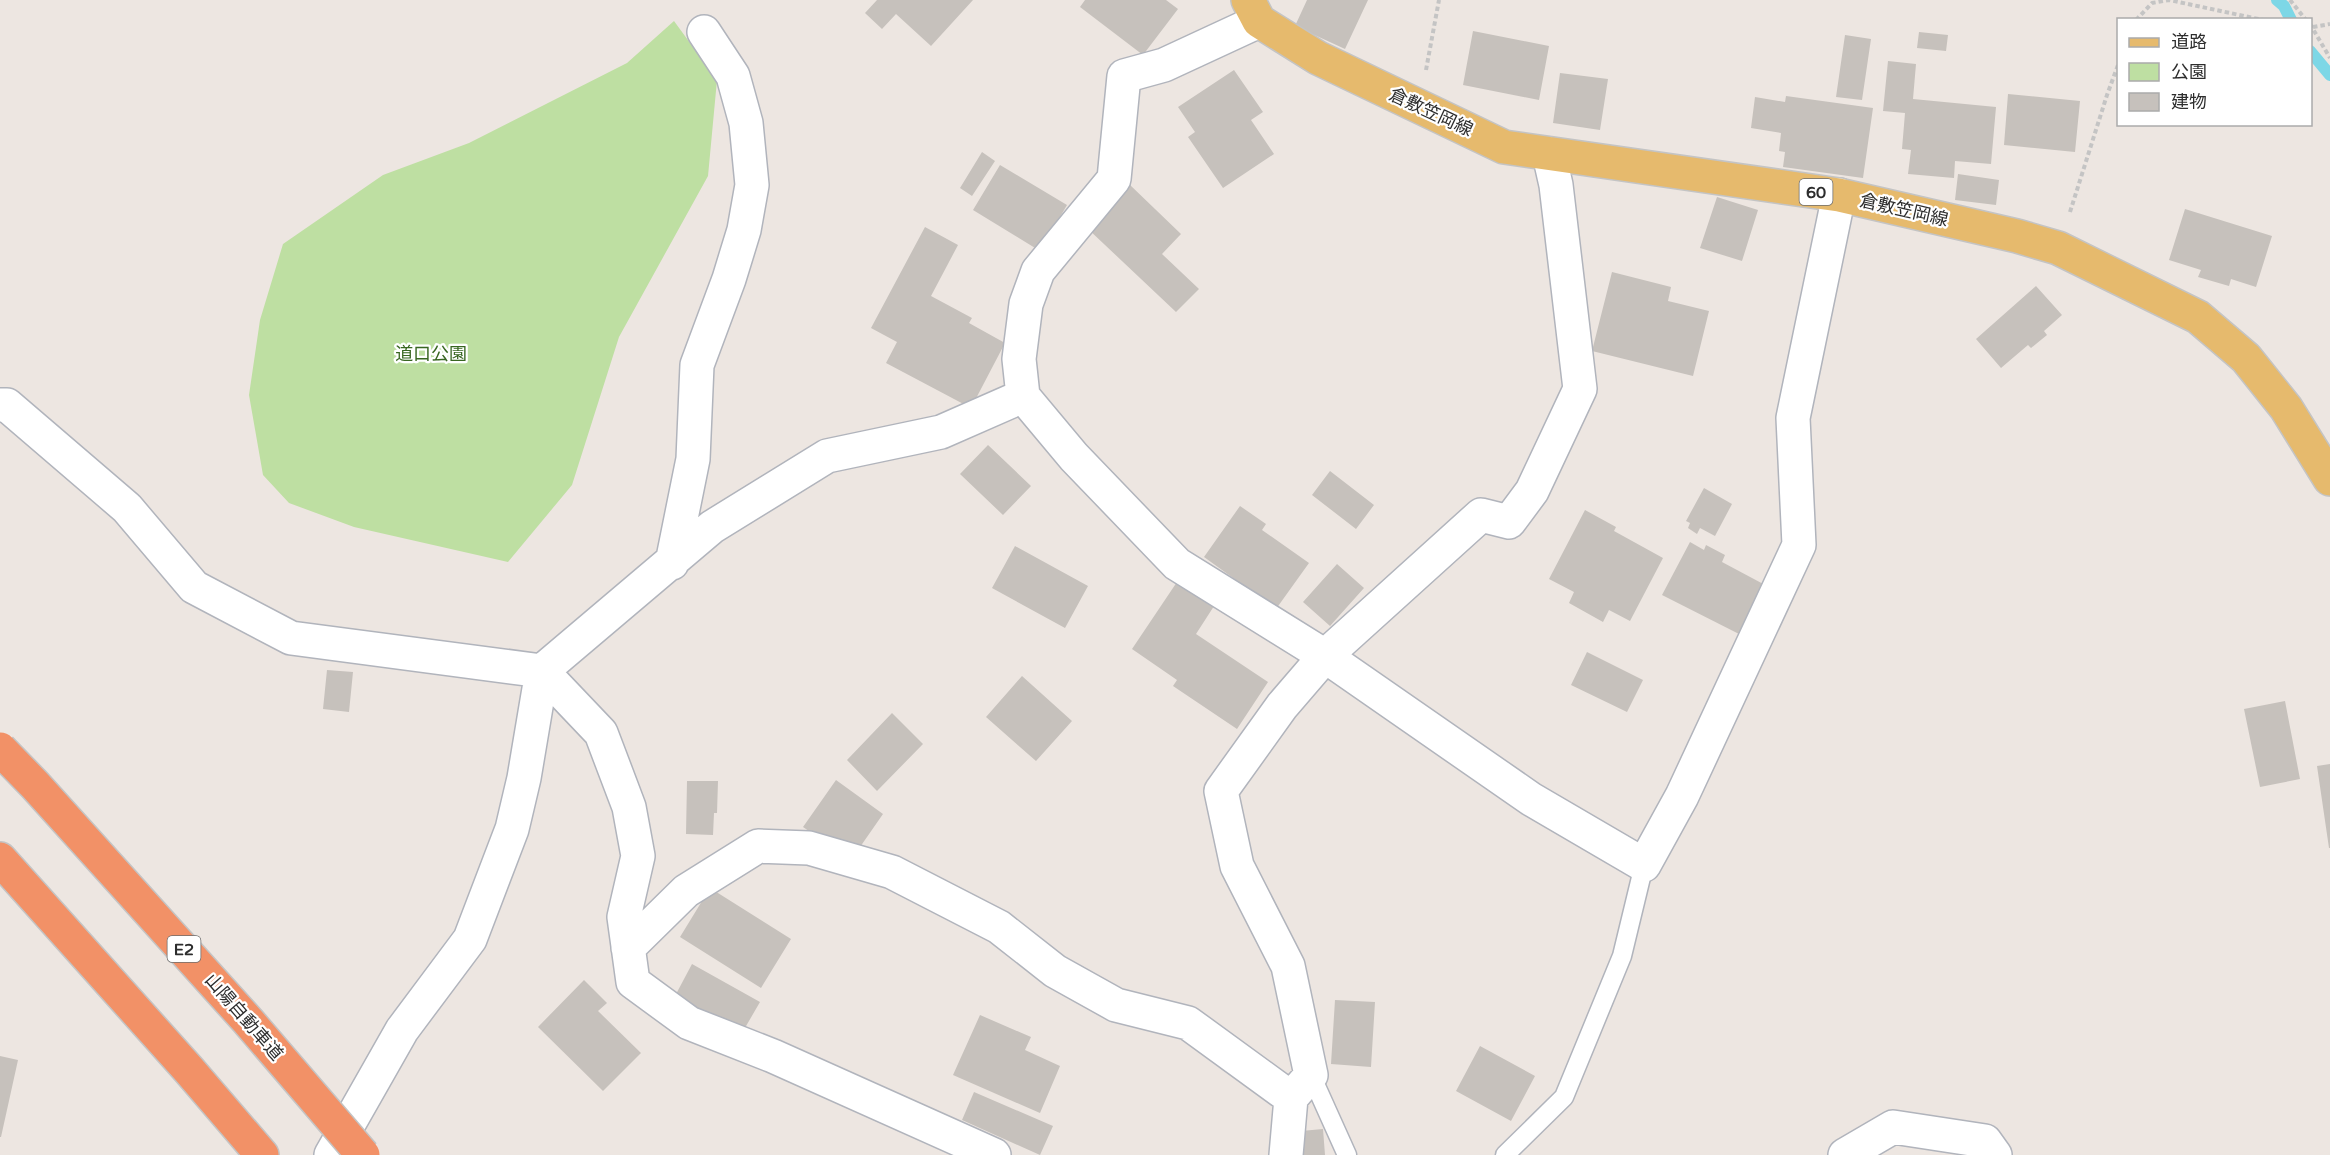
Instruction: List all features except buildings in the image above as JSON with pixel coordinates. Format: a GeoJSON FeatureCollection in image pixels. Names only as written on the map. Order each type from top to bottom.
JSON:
{"type":"FeatureCollection","features":[{"type":"Feature","properties":{"kind":"highway","name":"山陽自動車道"},"geometry":{"type":"LineString","coordinates":[[0,749],[248,1021],[363,1155]]}},
{"type":"Feature","properties":{"kind":"highway"},"geometry":{"type":"LineString","coordinates":[[0,859],[262,1155]]}},
{"type":"Feature","properties":{"kind":"main road","name":"倉敷笠岡線"},"geometry":{"type":"LineString","coordinates":[[1253,11],[1318,58],[1504,147],[1839,195],[2017,236],[2058,248],[2198,317],[2246,358],[2286,408],[2330,479]]}},
{"type":"Feature","properties":{"kind":"street"},"geometry":{"type":"LineString","coordinates":[[1253,11],[1164,66],[1124,76],[1114,178],[1038,271],[1026,304],[1019,359],[1023,396],[1074,457],[1177,564],[1325,656],[1531,799],[1644,865],[1706,747],[1799,545],[1793,418],[1839,195]]}},
{"type":"Feature","properties":{"kind":"street"},"geometry":{"type":"LineString","coordinates":[[672,563],[693,459],[697,365],[729,279],[744,230],[752,184],[746,123],[733,76],[704,32]]}},
{"type":"Feature","properties":{"kind":"street"},"geometry":{"type":"LineString","coordinates":[[1286,1155],[1301,1086],[1288,966],[1237,866],[1221,791],[1282,706],[1325,656],[1481,515],[1509,522],[1532,491],[1580,389],[1556,185],[1549,154]]}},
{"type":"Feature","properties":{"kind":"street"},"geometry":{"type":"LineString","coordinates":[[331,1155],[402,1030],[470,939],[512,829],[524,778],[542,671],[712,527],[827,456],[941,432],[1023,396]]}},
{"type":"Feature","properties":{"kind":"street"},"geometry":{"type":"LineString","coordinates":[[0,405],[7,405],[127,508],[194,587],[291,638],[542,671],[601,733],[629,807],[638,856],[624,917],[633,982],[689,1023],[773,1056],[994,1155]]}},
{"type":"Feature","properties":{"kind":"street"},"geometry":{"type":"LineString","coordinates":[[628,948],[686,891],[758,846],[809,848],[892,872],[999,927],[1055,971],[1116,1005],[1188,1023],[1301,1086]]}},
{"type":"Feature","properties":{"kind":"street"},"geometry":{"type":"LineString","coordinates":[[1845,1155],[1893,1127],[1985,1141],[1995,1155]]}},
{"type":"Feature","properties":{"kind":"lane"},"geometry":{"type":"LineString","coordinates":[[1505,1155],[1564,1097],[1622,956],[1644,865]]}},
{"type":"Feature","properties":{"kind":"lane"},"geometry":{"type":"LineString","coordinates":[[1301,1086],[1347,1155]]}},
{"type":"Feature","properties":{"kind":"path"},"geometry":{"type":"LineString","coordinates":[[1421,107],[1439,0]]}},
{"type":"Feature","properties":{"kind":"path"},"geometry":{"type":"LineString","coordinates":[[2138,18],[2152,3],[2169,0],[2254,18]]}},
{"type":"Feature","properties":{"kind":"path"},"geometry":{"type":"LineString","coordinates":[[2290,0],[2304,18]]}},
{"type":"Feature","properties":{"kind":"path"},"geometry":{"type":"LineString","coordinates":[[2312,26],[2330,24]]}},
{"type":"Feature","properties":{"kind":"path"},"geometry":{"type":"LineString","coordinates":[[2312,28],[2330,58]]}},
{"type":"Feature","properties":{"kind":"path"},"geometry":{"type":"LineString","coordinates":[[2058,248],[2117,68]]}},
{"type":"Feature","properties":{"kind":"green space","name":"道口公園"},"geometry":{"type":"Polygon","coordinates":[[[674,21],[717,80],[708,176],[619,337],[572,485],[508,562],[354,527],[289,503],[263,475],[249,395],[260,320],[283,244],[383,175],[469,143],[627,63],[674,21]]]}},
{"type":"Feature","properties":{"kind":"waterway"},"geometry":{"type":"LineString","coordinates":[[2277,0],[2284,6],[2290,18]]}},
{"type":"Feature","properties":{"kind":"waterway"},"geometry":{"type":"LineString","coordinates":[[2312,53],[2330,75]]}}]}
